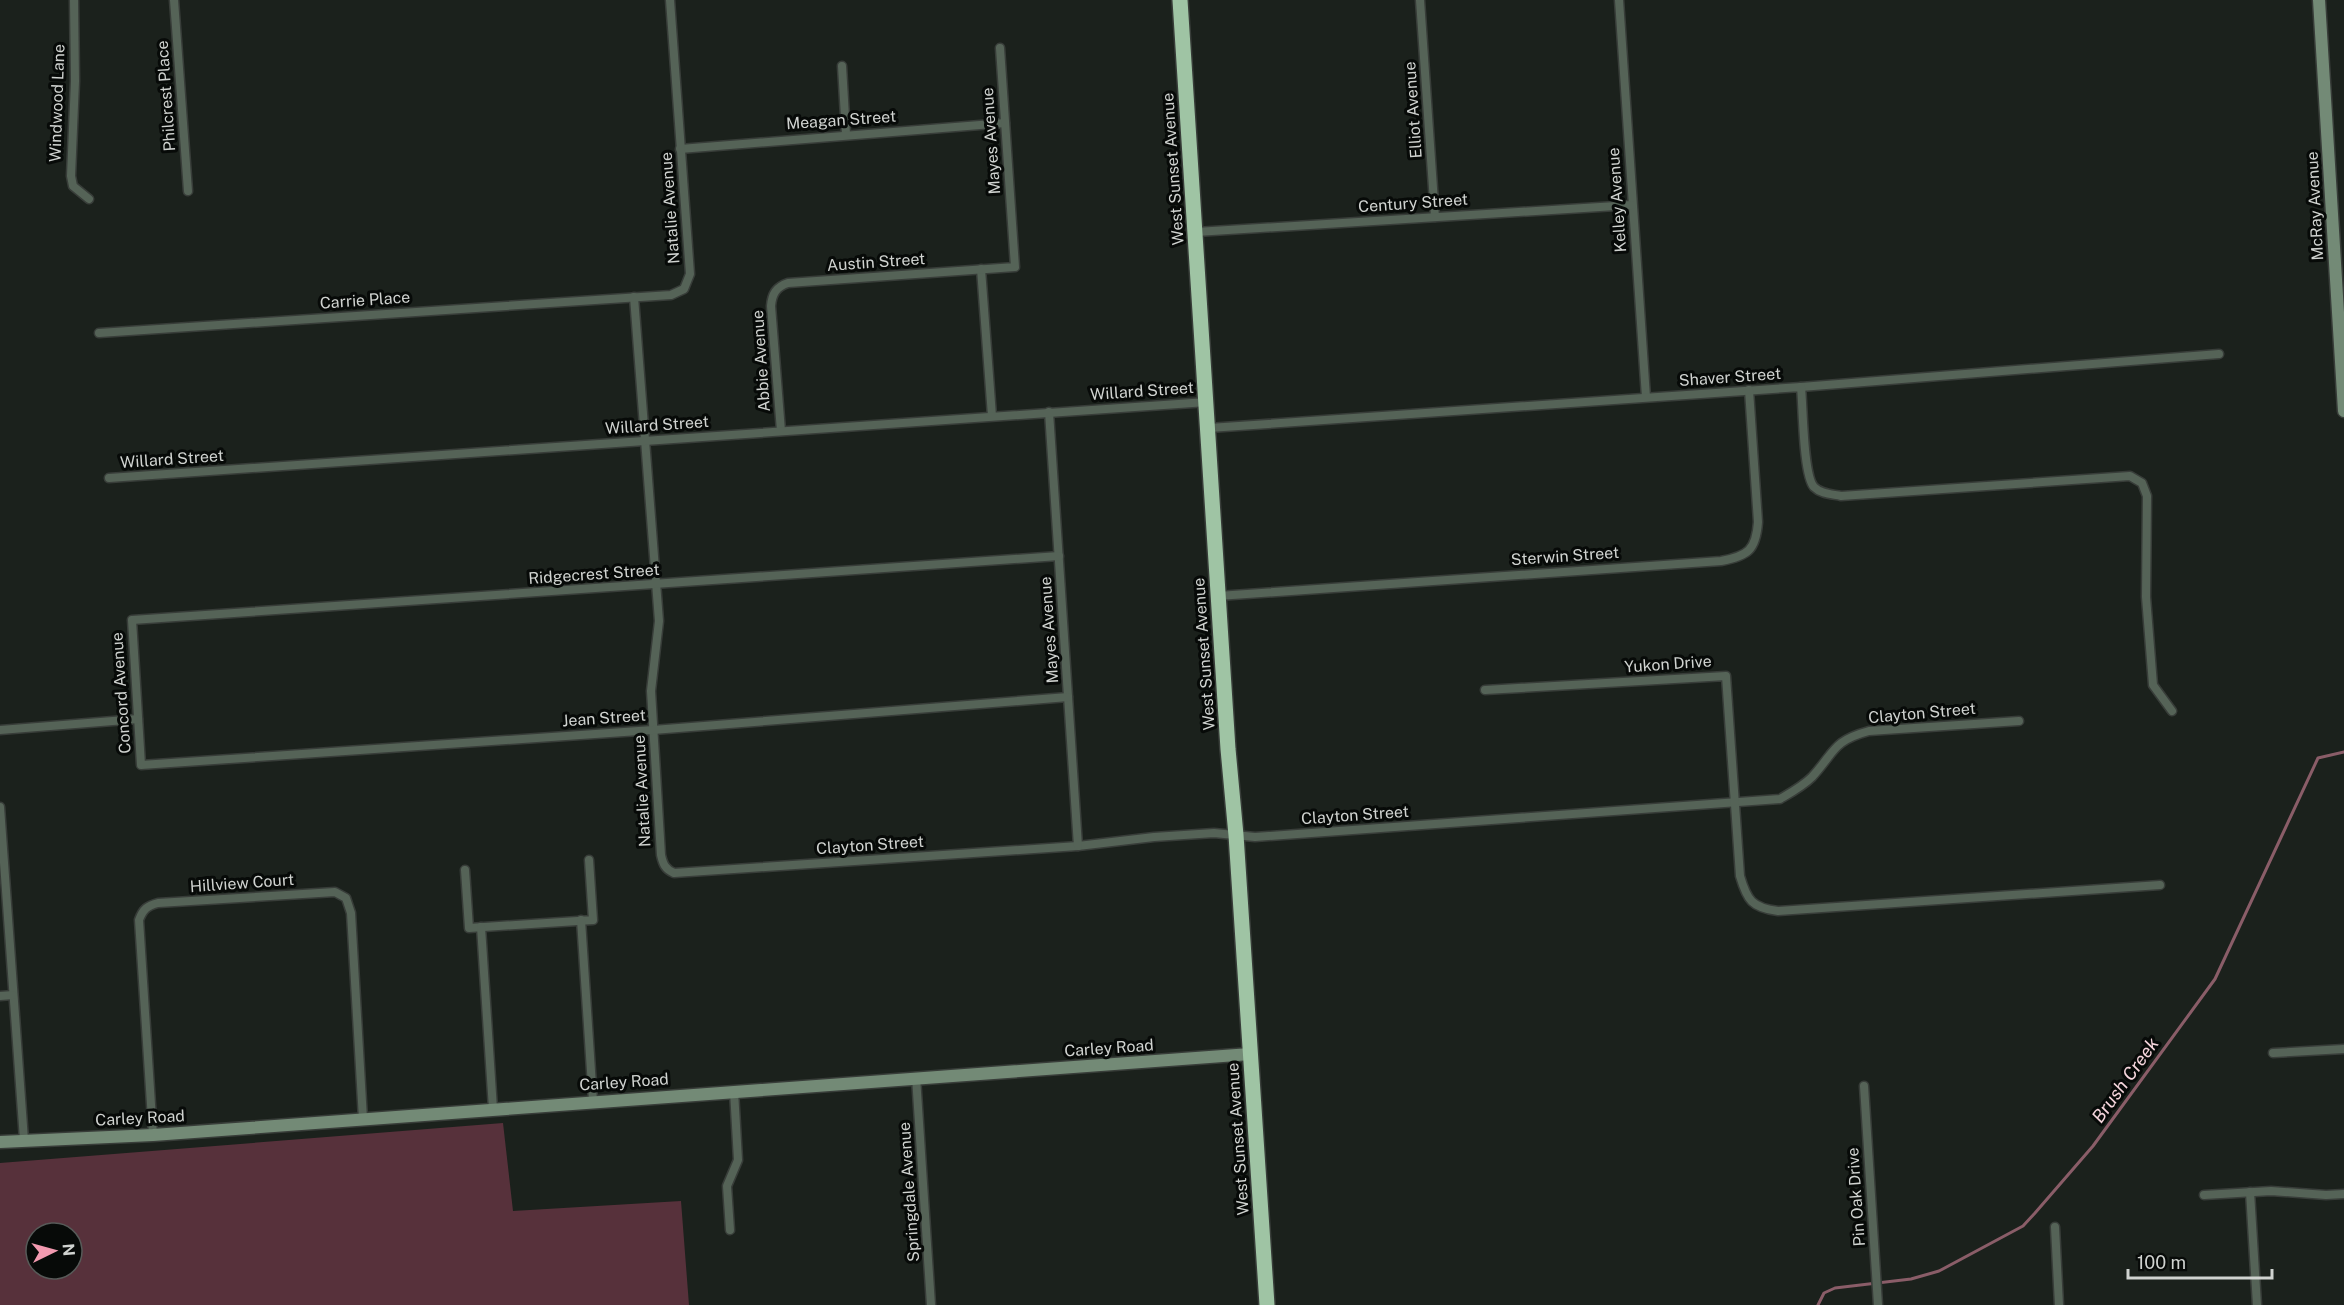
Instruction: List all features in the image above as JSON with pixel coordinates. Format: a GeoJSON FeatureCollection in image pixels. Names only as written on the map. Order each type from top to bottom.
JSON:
{"type":"FeatureCollection","features":[{"type":"Feature","properties":{"kind":"highway","name":"West Sunset Avenue"},"geometry":{"type":"LineString","coordinates":[[1180,0],[1267,1305]]}},
{"type":"Feature","properties":{"kind":"street","name":"Windwood Lane"},"geometry":{"type":"LineString","coordinates":[[74,0],[75,81],[70,177],[73,186],[89,199]]}},
{"type":"Feature","properties":{"kind":"street","name":"Philcrest Place"},"geometry":{"type":"LineString","coordinates":[[174,0],[188,191]]}},
{"type":"Feature","properties":{"kind":"street","name":"Natalie Avenue"},"geometry":{"type":"LineString","coordinates":[[668,870],[661,855],[653,730],[651,674],[659,621],[634,297],[671,295],[684,289],[690,274],[670,0]]}},
{"type":"Feature","properties":{"kind":"street","name":"Elliot Avenue"},"geometry":{"type":"LineString","coordinates":[[1420,0],[1435,217]]}},
{"type":"Feature","properties":{"kind":"street","name":"Kelley Avenue"},"geometry":{"type":"LineString","coordinates":[[1619,0],[1646,397]]}},
{"type":"Feature","properties":{"kind":"street","name":"McRay Avenue"},"geometry":{"type":"LineString","coordinates":[[2319,0],[2344,411]]}},
{"type":"Feature","properties":{"kind":"street","name":"Mayes Avenue"},"geometry":{"type":"LineString","coordinates":[[981,269],[1015,267],[1000,48]]}},
{"type":"Feature","properties":{"kind":"street"},"geometry":{"type":"LineString","coordinates":[[842,66],[846,134]]}},
{"type":"Feature","properties":{"kind":"street","name":"Meagan Street"},"geometry":{"type":"LineString","coordinates":[[680,149],[1005,123]]}},
{"type":"Feature","properties":{"kind":"street","name":"Century Street"},"geometry":{"type":"LineString","coordinates":[[1196,232],[1632,205]]}},
{"type":"Feature","properties":{"kind":"street"},"geometry":{"type":"LineString","coordinates":[[981,269],[992,416]]}},
{"type":"Feature","properties":{"kind":"street","name":"Austin Street"},"geometry":{"type":"LineString","coordinates":[[775,290],[788,283],[981,269]]}},
{"type":"Feature","properties":{"kind":"street","name":"Abbie Avenue"},"geometry":{"type":"LineString","coordinates":[[775,290],[771,306],[781,431]]}},
{"type":"Feature","properties":{"kind":"street","name":"Carrie Place"},"geometry":{"type":"LineString","coordinates":[[99,333],[634,297]]}},
{"type":"Feature","properties":{"kind":"street"},"geometry":{"type":"LineString","coordinates":[[1802,387],[2219,354]]}},
{"type":"Feature","properties":{"kind":"street","name":"Shaver Street"},"geometry":{"type":"LineString","coordinates":[[1209,428],[1802,387],[1808,471],[1813,486],[1824,494],[1841,496],[2130,476],[2142,483],[2147,496],[2146,597],[2153,686],[2172,711]]}},
{"type":"Feature","properties":{"kind":"street","name":"Sterwin Street"},"geometry":{"type":"LineString","coordinates":[[1218,596],[1739,558],[1750,550],[1757,538],[1758,522],[1749,390]]}},
{"type":"Feature","properties":{"kind":"street","name":"Willard Street"},"geometry":{"type":"LineString","coordinates":[[109,478],[1207,402]]}},
{"type":"Feature","properties":{"kind":"street","name":"Mayes Avenue"},"geometry":{"type":"LineString","coordinates":[[1049,412],[1078,846]]}},
{"type":"Feature","properties":{"kind":"street","name":"Ridgecrest Street"},"geometry":{"type":"LineString","coordinates":[[132,620],[1059,556]]}},
{"type":"Feature","properties":{"kind":"street","name":"Concord Avenue"},"geometry":{"type":"LineString","coordinates":[[132,620],[141,765]]}},
{"type":"Feature","properties":{"kind":"street","name":"Yukon Drive"},"geometry":{"type":"LineString","coordinates":[[1485,690],[1726,675],[1735,803]]}},
{"type":"Feature","properties":{"kind":"street","name":"Jean Street"},"geometry":{"type":"LineString","coordinates":[[141,765],[653,730],[1068,697]]}},
{"type":"Feature","properties":{"kind":"street"},"geometry":{"type":"LineString","coordinates":[[0,730],[138,719]]}},
{"type":"Feature","properties":{"kind":"street","name":"Clayton Street"},"geometry":{"type":"LineString","coordinates":[[668,870],[682,873],[1078,846],[1214,833],[1255,837],[1780,799],[1798,789],[1812,777],[1829,753],[1842,741],[1855,735],[1869,731],[2019,721]]}},
{"type":"Feature","properties":{"kind":"street"},"geometry":{"type":"LineString","coordinates":[[1735,803],[1740,876],[1745,893],[1752,903],[1764,909],[1778,911],[2160,885]]}},
{"type":"Feature","properties":{"kind":"street"},"geometry":{"type":"LineString","coordinates":[[0,807],[2,863],[24,1140]]}},
{"type":"Feature","properties":{"kind":"street"},"geometry":{"type":"LineString","coordinates":[[465,870],[469,928],[593,920],[589,860]]}},
{"type":"Feature","properties":{"kind":"street","name":"Hillview Court"},"geometry":{"type":"LineString","coordinates":[[153,1135],[140,920],[142,911],[149,905],[158,903],[335,892],[346,898],[351,913],[363,1119]]}},
{"type":"Feature","properties":{"kind":"street"},"geometry":{"type":"LineString","coordinates":[[581,920],[593,1101]]}},
{"type":"Feature","properties":{"kind":"street"},"geometry":{"type":"LineString","coordinates":[[481,927],[493,1109]]}},
{"type":"Feature","properties":{"kind":"street"},"geometry":{"type":"LineString","coordinates":[[0,996],[13,995]]}},
{"type":"Feature","properties":{"kind":"street"},"geometry":{"type":"LineString","coordinates":[[2273,1053],[2344,1049]]}},
{"type":"Feature","properties":{"kind":"street","name":"Carley Road"},"geometry":{"type":"LineString","coordinates":[[0,1142],[153,1135],[1250,1054]]}},
{"type":"Feature","properties":{"kind":"street","name":"Springdale Avenue"},"geometry":{"type":"LineString","coordinates":[[916,1077],[931,1305]]}},
{"type":"Feature","properties":{"kind":"street","name":"Pin Oak Drive"},"geometry":{"type":"LineString","coordinates":[[1864,1086],[1878,1305]]}},
{"type":"Feature","properties":{"kind":"street"},"geometry":{"type":"LineString","coordinates":[[730,1230],[727,1186],[738,1160],[734,1091]]}},
{"type":"Feature","properties":{"kind":"street"},"geometry":{"type":"LineString","coordinates":[[2204,1195],[2271,1191],[2344,1194]]}},
{"type":"Feature","properties":{"kind":"street"},"geometry":{"type":"LineString","coordinates":[[2250,1192],[2257,1305]]}},
{"type":"Feature","properties":{"kind":"street"},"geometry":{"type":"LineString","coordinates":[[2055,1227],[2059,1305]]}},
{"type":"Feature","properties":{"kind":"shaded area"},"geometry":{"type":"Polygon","coordinates":[[[503,1123],[513,1211],[681,1201],[689,1305],[0,1305],[0,1163],[503,1123]]]}},
{"type":"Feature","properties":{"kind":"waterway","name":"Brush Creek"},"geometry":{"type":"LineString","coordinates":[[1818,1305],[1824,1293],[1835,1288],[1911,1279],[1939,1271],[2023,1226],[2093,1146],[2215,979],[2318,758],[2344,752]]}}]}
